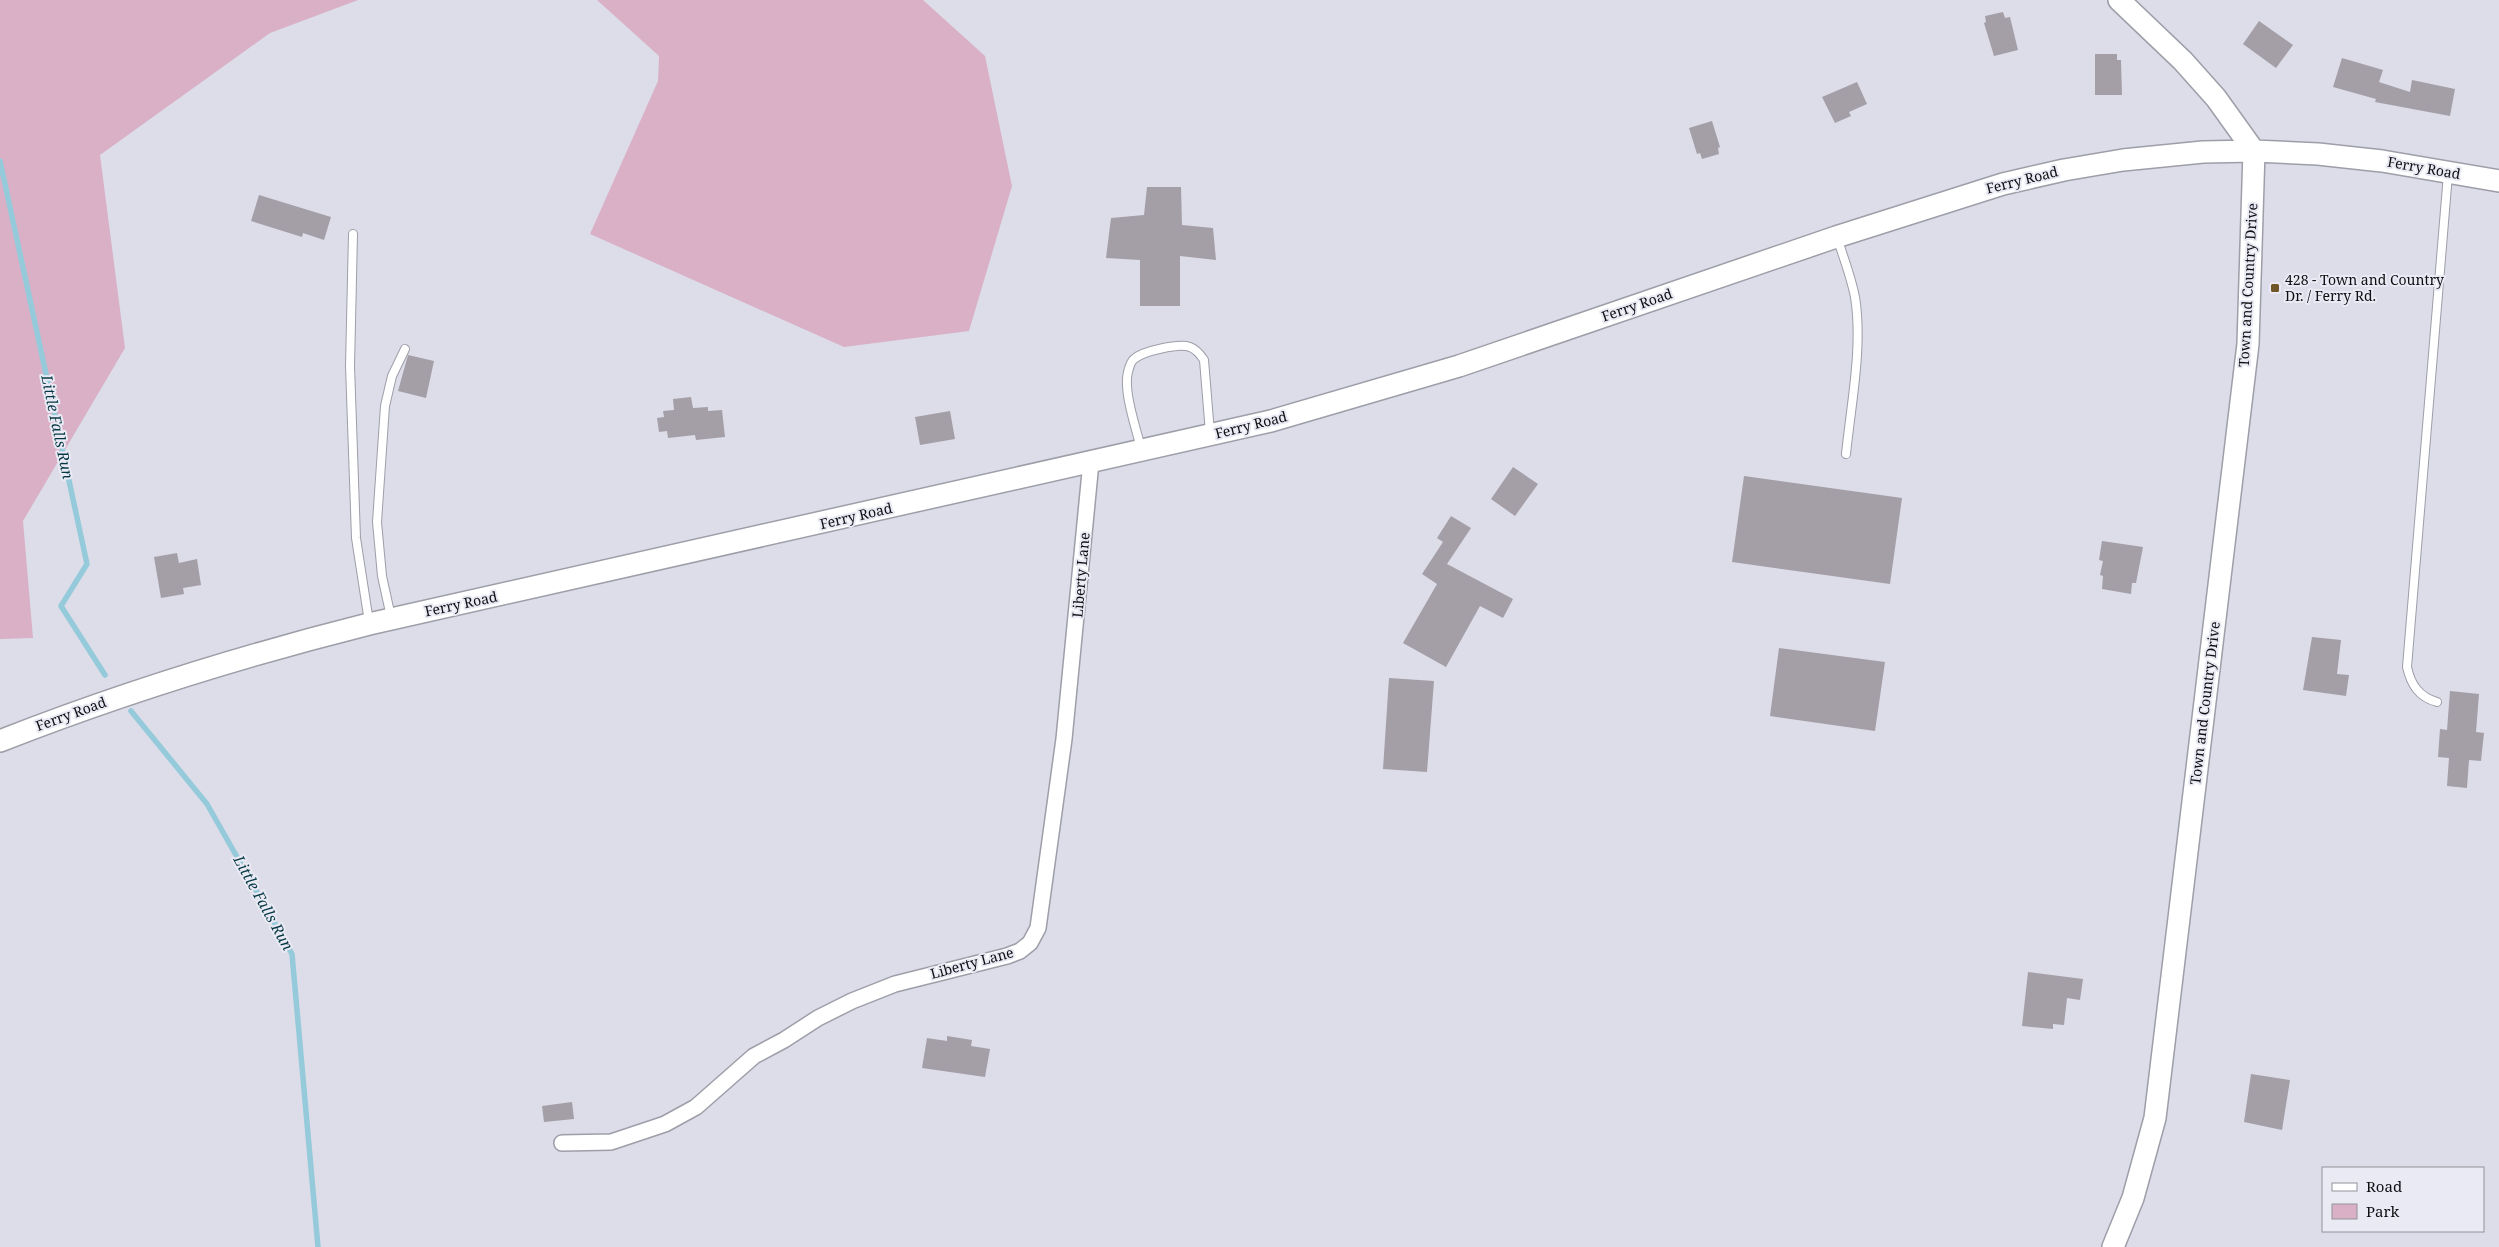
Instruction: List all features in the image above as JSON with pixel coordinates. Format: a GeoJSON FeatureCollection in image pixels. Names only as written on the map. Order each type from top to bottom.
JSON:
{"type":"FeatureCollection","features":[{"type":"Feature","properties":{"kind":"main road"},"geometry":{"type":"LineString","coordinates":[[2119,0],[2183,61],[2216,98],[2254,151]]}},
{"type":"Feature","properties":{"kind":"main road","name":"Ferry Road"},"geometry":{"type":"LineString","coordinates":[[0,741],[157,683],[271,648],[369,624],[1210,435],[1334,403],[1459,366],[1836,237],[2003,184],[2064,170],[2123,160],[2203,152],[2254,151],[2346,157],[2499,181]]}},
{"type":"Feature","properties":{"kind":"main road","name":"Town and Country Drive"},"geometry":{"type":"LineString","coordinates":[[2113,1247],[2133,1198],[2155,1118],[2248,344],[2254,151]]}},
{"type":"Feature","properties":{"kind":"street","name":"Liberty Lane"},"geometry":{"type":"LineString","coordinates":[[562,1144],[610,1142],[665,1124],[696,1107],[754,1056],[784,1040],[818,1018],[852,1001],[895,984],[1020,952],[1030,943],[1038,928],[1050,847],[1078,610],[1091,462]]}},
{"type":"Feature","properties":{"kind":"lane"},"geometry":{"type":"LineString","coordinates":[[2437,702],[2417,691],[2410,680],[2406,668],[2448,172]]}},
{"type":"Feature","properties":{"kind":"lane"},"geometry":{"type":"LineString","coordinates":[[353,234],[350,366],[356,538],[369,624]]}},
{"type":"Feature","properties":{"kind":"lane"},"geometry":{"type":"LineString","coordinates":[[1836,237],[1848,267],[1855,298],[1858,330],[1846,454]]}},
{"type":"Feature","properties":{"kind":"lane"},"geometry":{"type":"LineString","coordinates":[[1142,450],[1127,387],[1127,373],[1133,360],[1142,354],[1164,348],[1189,347],[1199,353],[1204,360],[1210,435]]}},
{"type":"Feature","properties":{"kind":"lane"},"geometry":{"type":"LineString","coordinates":[[392,619],[382,576],[377,522],[385,406],[392,376],[405,349]]}},
{"type":"Feature","properties":{"kind":"green space"},"geometry":{"type":"Polygon","coordinates":[[[0,0],[358,0],[270,33],[100,155],[125,348],[23,521],[33,638],[0,639],[0,0]]]}},
{"type":"Feature","properties":{"kind":"green space"},"geometry":{"type":"Polygon","coordinates":[[[597,0],[923,0],[985,56],[1012,186],[969,331],[844,347],[590,234],[658,81],[659,56],[597,0]]]}},
{"type":"Feature","properties":{"kind":"building"},"geometry":{"type":"Polygon","coordinates":[[[2003,12],[2005,18],[2010,17],[2018,50],[1994,56],[1984,23],[1986,22],[1985,16],[2003,12]]]}},
{"type":"Feature","properties":{"kind":"building"},"geometry":{"type":"Polygon","coordinates":[[[2259,21],[2293,45],[2276,68],[2243,44],[2259,21]]]}},
{"type":"Feature","properties":{"kind":"building"},"geometry":{"type":"Polygon","coordinates":[[[2095,54],[2117,54],[2117,60],[2121,60],[2122,95],[2095,95],[2095,54]]]}},
{"type":"Feature","properties":{"kind":"building"},"geometry":{"type":"Polygon","coordinates":[[[2342,58],[2383,70],[2379,82],[2410,92],[2412,80],[2455,89],[2450,116],[2375,102],[2376,99],[2333,87],[2342,58]]]}},
{"type":"Feature","properties":{"kind":"building"},"geometry":{"type":"Polygon","coordinates":[[[1857,82],[1867,104],[1849,112],[1851,116],[1835,123],[1822,97],[1857,82]]]}},
{"type":"Feature","properties":{"kind":"building"},"geometry":{"type":"Polygon","coordinates":[[[1712,121],[1720,147],[1718,148],[1719,154],[1702,159],[1700,153],[1697,154],[1689,128],[1712,121]]]}},
{"type":"Feature","properties":{"kind":"building"},"geometry":{"type":"Polygon","coordinates":[[[1147,187],[1181,187],[1182,225],[1213,228],[1216,260],[1180,256],[1180,306],[1140,306],[1140,260],[1106,258],[1111,218],[1144,215],[1147,187]]]}},
{"type":"Feature","properties":{"kind":"building"},"geometry":{"type":"Polygon","coordinates":[[[259,195],[331,217],[324,240],[303,233],[302,237],[251,221],[259,195]]]}},
{"type":"Feature","properties":{"kind":"building"},"geometry":{"type":"Polygon","coordinates":[[[408,355],[434,361],[426,398],[398,391],[408,355]]]}},
{"type":"Feature","properties":{"kind":"building"},"geometry":{"type":"Polygon","coordinates":[[[691,397],[693,408],[708,407],[708,411],[722,410],[725,437],[696,440],[695,435],[668,438],[667,431],[659,432],[657,418],[664,417],[663,411],[674,410],[673,399],[691,397]]]}},
{"type":"Feature","properties":{"kind":"building"},"geometry":{"type":"Polygon","coordinates":[[[950,411],[955,439],[920,445],[915,417],[950,411]]]}},
{"type":"Feature","properties":{"kind":"building"},"geometry":{"type":"Polygon","coordinates":[[[1513,467],[1538,484],[1515,516],[1491,499],[1513,467]]]}},
{"type":"Feature","properties":{"kind":"building"},"geometry":{"type":"Polygon","coordinates":[[[1744,476],[1902,498],[1890,584],[1732,562],[1744,476]]]}},
{"type":"Feature","properties":{"kind":"building"},"geometry":{"type":"Polygon","coordinates":[[[1451,516],[1471,528],[1447,564],[1513,599],[1503,618],[1480,606],[1446,667],[1403,643],[1437,584],[1422,574],[1443,542],[1437,538],[1451,516]]]}},
{"type":"Feature","properties":{"kind":"building"},"geometry":{"type":"Polygon","coordinates":[[[2102,541],[2143,547],[2136,583],[2132,583],[2131,594],[2102,589],[2103,576],[2100,575],[2103,561],[2099,560],[2102,541]]]}},
{"type":"Feature","properties":{"kind":"building"},"geometry":{"type":"Polygon","coordinates":[[[177,553],[179,563],[197,559],[201,585],[183,588],[184,594],[161,598],[154,557],[177,553]]]}},
{"type":"Feature","properties":{"kind":"building"},"geometry":{"type":"Polygon","coordinates":[[[2312,637],[2341,640],[2337,674],[2349,675],[2346,696],[2303,690],[2312,637]]]}},
{"type":"Feature","properties":{"kind":"building"},"geometry":{"type":"Polygon","coordinates":[[[1779,648],[1885,662],[1875,731],[1770,716],[1779,648]]]}},
{"type":"Feature","properties":{"kind":"building"},"geometry":{"type":"Polygon","coordinates":[[[1389,678],[1434,681],[1427,772],[1383,769],[1389,678]]]}},
{"type":"Feature","properties":{"kind":"building"},"geometry":{"type":"Polygon","coordinates":[[[2450,691],[2479,694],[2476,732],[2484,733],[2481,761],[2469,760],[2467,788],[2447,786],[2449,758],[2438,757],[2440,729],[2447,730],[2450,691]]]}},
{"type":"Feature","properties":{"kind":"building"},"geometry":{"type":"Polygon","coordinates":[[[2028,972],[2083,979],[2080,1000],[2067,998],[2064,1025],[2053,1024],[2053,1029],[2022,1026],[2028,972]]]}},
{"type":"Feature","properties":{"kind":"building"},"geometry":{"type":"Polygon","coordinates":[[[947,1036],[972,1040],[971,1046],[990,1049],[985,1077],[922,1068],[927,1038],[947,1041],[947,1036]]]}},
{"type":"Feature","properties":{"kind":"building"},"geometry":{"type":"Polygon","coordinates":[[[2251,1074],[2290,1080],[2282,1130],[2244,1122],[2251,1074]]]}},
{"type":"Feature","properties":{"kind":"building"},"geometry":{"type":"Polygon","coordinates":[[[572,1102],[574,1119],[544,1122],[542,1106],[572,1102]]]}},
{"type":"Feature","properties":{"kind":"waterway","name":"Little Falls Run"},"geometry":{"type":"LineString","coordinates":[[0,161],[87,564],[61,606],[105,675]]}},
{"type":"Feature","properties":{"kind":"waterway","name":"Little Falls Run"},"geometry":{"type":"LineString","coordinates":[[131,711],[207,804],[292,954],[318,1247]]}},
{"type":"Feature","properties":{"kind":"place","name":"428 - Town and Country Dr. / Ferry Rd."},"geometry":{"type":"Point","coordinates":[2275,288]}}]}
